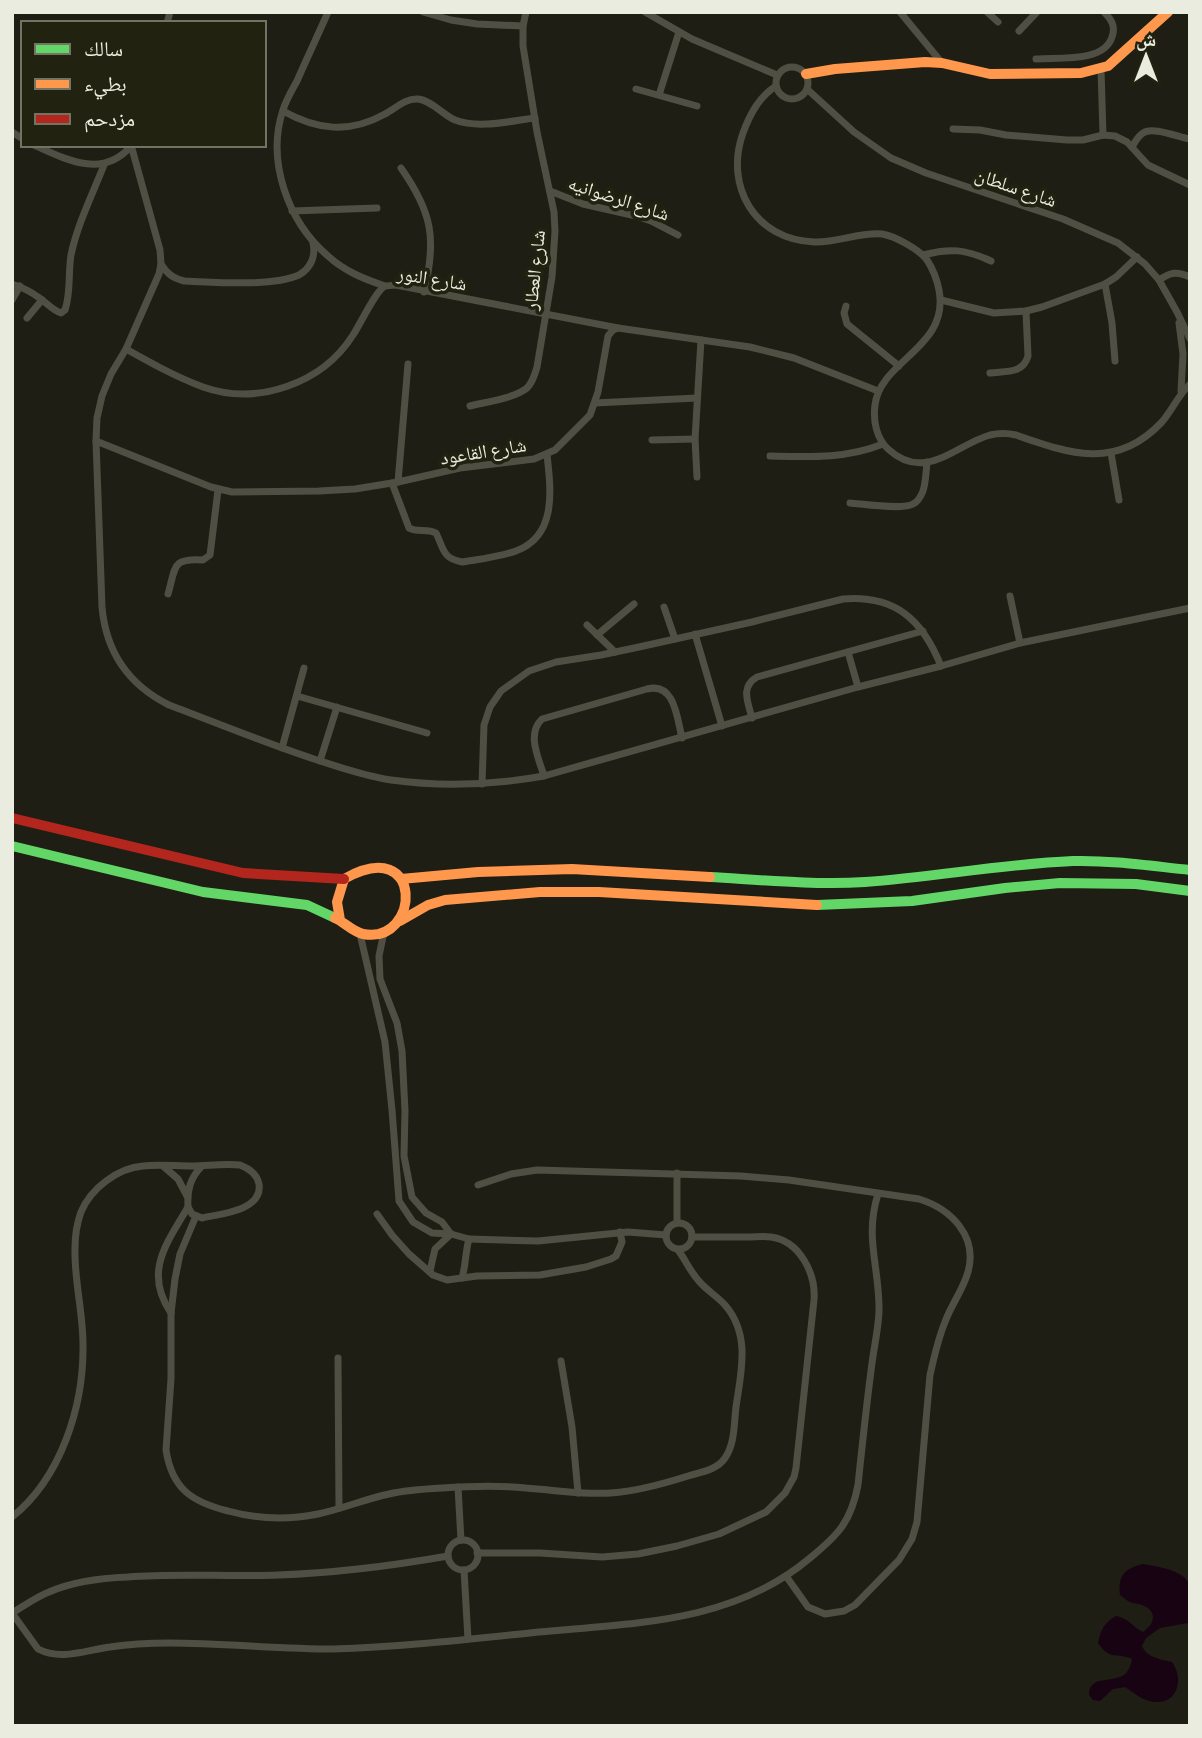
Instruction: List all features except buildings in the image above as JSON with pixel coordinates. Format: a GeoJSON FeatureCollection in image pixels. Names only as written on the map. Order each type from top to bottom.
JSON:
{"type":"FeatureCollection","features":[{"type":"Feature","properties":{"kind":"street"},"geometry":{"type":"LineString","coordinates":[[328,12],[283,111],[278,151],[280,172],[292,211],[313,242],[345,270],[384,286]]}},
{"type":"Feature","properties":{"kind":"street"},"geometry":{"type":"LineString","coordinates":[[423,12],[478,24],[523,26]]}},
{"type":"Feature","properties":{"kind":"street","name":"شارع العطار"},"geometry":{"type":"LineString","coordinates":[[470,406],[517,393],[527,388],[533,380],[552,277],[555,231],[523,46],[526,12]]}},
{"type":"Feature","properties":{"kind":"street"},"geometry":{"type":"LineString","coordinates":[[646,12],[707,46],[777,75]]}},
{"type":"Feature","properties":{"kind":"street"},"geometry":{"type":"LineString","coordinates":[[900,12],[942,62]]}},
{"type":"Feature","properties":{"kind":"street"},"geometry":{"type":"LineString","coordinates":[[987,12],[998,22]]}},
{"type":"Feature","properties":{"kind":"street"},"geometry":{"type":"LineString","coordinates":[[1019,32],[1037,12]]}},
{"type":"Feature","properties":{"kind":"street"},"geometry":{"type":"LineString","coordinates":[[1036,59],[1091,56],[1104,49],[1112,39],[1114,28],[1112,20],[1104,12]]}},
{"type":"Feature","properties":{"kind":"street"},"geometry":{"type":"LineString","coordinates":[[806,74],[916,62],[942,62],[989,74],[1081,73],[1101,69],[1115,60],[1168,12]]}},
{"type":"Feature","properties":{"kind":"street"},"geometry":{"type":"LineString","coordinates":[[659,95],[679,32]]}},
{"type":"Feature","properties":{"kind":"street"},"geometry":{"type":"LineString","coordinates":[[791,66],[806,74],[807,89],[803,94],[793,99],[782,96],[776,86],[777,75],[791,66]]}},
{"type":"Feature","properties":{"kind":"street"},"geometry":{"type":"LineString","coordinates":[[1101,69],[1103,135]]}},
{"type":"Feature","properties":{"kind":"street"},"geometry":{"type":"LineString","coordinates":[[776,86],[765,93],[748,117],[739,149],[739,187],[743,199],[756,216],[765,225],[796,240],[832,241],[867,234],[885,234],[923,255],[933,271],[941,300],[932,329],[926,340],[884,381],[878,391],[874,413],[878,434],[883,444],[898,457],[927,462],[946,457],[979,439],[997,434],[1016,435],[1074,453],[1111,453],[1129,447],[1147,436],[1170,413],[1190,384]]}},
{"type":"Feature","properties":{"kind":"street"},"geometry":{"type":"LineString","coordinates":[[636,89],[697,106]]}},
{"type":"Feature","properties":{"kind":"street","name":"شارع سلطان"},"geometry":{"type":"LineString","coordinates":[[807,89],[854,132],[891,158],[926,173],[1063,219],[1118,243],[1137,257],[1159,280],[1190,339]]}},
{"type":"Feature","properties":{"kind":"street"},"geometry":{"type":"LineString","coordinates":[[283,111],[312,124],[342,127],[372,120],[405,101],[417,99],[459,121],[470,123],[535,118]]}},
{"type":"Feature","properties":{"kind":"street"},"geometry":{"type":"LineString","coordinates":[[953,129],[1074,141],[1103,135],[1115,136],[1132,147],[1148,165],[1190,185]]}},
{"type":"Feature","properties":{"kind":"street"},"geometry":{"type":"LineString","coordinates":[[1132,147],[1140,134],[1149,130],[1190,139]]}},
{"type":"Feature","properties":{"kind":"street"},"geometry":{"type":"LineString","coordinates":[[39,147],[91,166],[104,165],[119,158],[130,147]]}},
{"type":"Feature","properties":{"kind":"street"},"geometry":{"type":"LineString","coordinates":[[131,147],[160,250],[161,264],[126,349],[111,374],[97,418],[102,607],[106,632],[115,655],[129,676],[158,699],[282,748],[352,772],[389,780],[449,785],[513,782],[544,776],[1020,643],[1190,608]]}},
{"type":"Feature","properties":{"kind":"street"},"geometry":{"type":"LineString","coordinates":[[12,300],[16,285],[57,312],[65,310],[75,242],[104,165]]}},
{"type":"Feature","properties":{"kind":"street"},"geometry":{"type":"LineString","coordinates":[[401,168],[416,190],[426,214],[431,240],[431,266],[424,292]]}},
{"type":"Feature","properties":{"kind":"street","name":"شارع الرضوانيه"},"geometry":{"type":"LineString","coordinates":[[550,191],[583,204],[651,221],[678,235]]}},
{"type":"Feature","properties":{"kind":"street"},"geometry":{"type":"LineString","coordinates":[[292,211],[377,208]]}},
{"type":"Feature","properties":{"kind":"street"},"geometry":{"type":"LineString","coordinates":[[161,264],[174,279],[184,281],[272,281],[299,274],[307,269],[315,251],[313,242]]}},
{"type":"Feature","properties":{"kind":"street"},"geometry":{"type":"LineString","coordinates":[[923,255],[962,250],[990,261]]}},
{"type":"Feature","properties":{"kind":"street"},"geometry":{"type":"LineString","coordinates":[[941,300],[994,313],[1026,311],[1105,284],[1137,257]]}},
{"type":"Feature","properties":{"kind":"street"},"geometry":{"type":"LineString","coordinates":[[1159,280],[1172,272],[1190,277]]}},
{"type":"Feature","properties":{"kind":"street"},"geometry":{"type":"LineString","coordinates":[[1105,284],[1115,361]]}},
{"type":"Feature","properties":{"kind":"street","name":"شارع النور"},"geometry":{"type":"LineString","coordinates":[[126,349],[170,373],[223,392],[260,393],[278,389],[312,375],[341,352],[377,294],[384,286],[396,285],[618,328]]}},
{"type":"Feature","properties":{"kind":"street"},"geometry":{"type":"LineString","coordinates":[[27,318],[42,300]]}},
{"type":"Feature","properties":{"kind":"street"},"geometry":{"type":"LineString","coordinates":[[846,306],[844,313],[847,324],[899,366]]}},
{"type":"Feature","properties":{"kind":"street"},"geometry":{"type":"LineString","coordinates":[[990,373],[1015,371],[1027,361],[1026,311]]}},
{"type":"Feature","properties":{"kind":"street"},"geometry":{"type":"LineString","coordinates":[[1177,312],[1183,354],[1181,395]]}},
{"type":"Feature","properties":{"kind":"street"},"geometry":{"type":"LineString","coordinates":[[618,328],[750,347],[794,358],[878,391]]}},
{"type":"Feature","properties":{"kind":"street","name":"شارع القاعود"},"geometry":{"type":"LineString","coordinates":[[96,441],[218,489],[232,492],[355,489],[460,468],[534,459],[547,455],[564,443],[590,415],[595,403],[608,336],[618,328]]}},
{"type":"Feature","properties":{"kind":"street"},"geometry":{"type":"LineString","coordinates":[[697,477],[696,398],[701,340]]}},
{"type":"Feature","properties":{"kind":"street"},"geometry":{"type":"LineString","coordinates":[[408,364],[395,483],[409,528],[426,529],[436,533],[441,548],[454,561],[462,562],[514,552],[535,539],[547,518],[550,488],[547,455]]}},
{"type":"Feature","properties":{"kind":"street"},"geometry":{"type":"LineString","coordinates":[[595,403],[696,398]]}},
{"type":"Feature","properties":{"kind":"street"},"geometry":{"type":"LineString","coordinates":[[652,440],[695,439]]}},
{"type":"Feature","properties":{"kind":"street"},"geometry":{"type":"LineString","coordinates":[[770,456],[835,457],[883,444]]}},
{"type":"Feature","properties":{"kind":"street"},"geometry":{"type":"LineString","coordinates":[[1111,453],[1119,500]]}},
{"type":"Feature","properties":{"kind":"street"},"geometry":{"type":"LineString","coordinates":[[850,503],[896,506],[914,504],[924,489],[927,462]]}},
{"type":"Feature","properties":{"kind":"street"},"geometry":{"type":"LineString","coordinates":[[168,594],[176,565],[180,561],[203,560],[210,555],[218,489]]}},
{"type":"Feature","properties":{"kind":"street"},"geometry":{"type":"LineString","coordinates":[[1010,596],[1020,643]]}},
{"type":"Feature","properties":{"kind":"street"},"geometry":{"type":"LineString","coordinates":[[482,784],[484,725],[490,707],[501,691],[529,671],[556,662],[615,652],[856,598],[881,602],[904,613],[930,641],[941,666]]}},
{"type":"Feature","properties":{"kind":"street"},"geometry":{"type":"LineString","coordinates":[[597,635],[634,604]]}},
{"type":"Feature","properties":{"kind":"street"},"geometry":{"type":"LineString","coordinates":[[664,607],[675,639]]}},
{"type":"Feature","properties":{"kind":"street"},"geometry":{"type":"LineString","coordinates":[[587,625],[615,652]]}},
{"type":"Feature","properties":{"kind":"street"},"geometry":{"type":"LineString","coordinates":[[752,718],[746,688],[752,679],[923,631]]}},
{"type":"Feature","properties":{"kind":"street"},"geometry":{"type":"LineString","coordinates":[[695,634],[722,726]]}},
{"type":"Feature","properties":{"kind":"street"},"geometry":{"type":"LineString","coordinates":[[848,652],[858,687]]}},
{"type":"Feature","properties":{"kind":"street"},"geometry":{"type":"LineString","coordinates":[[282,748],[304,668]]}},
{"type":"Feature","properties":{"kind":"street"},"geometry":{"type":"LineString","coordinates":[[544,776],[533,735],[542,719],[647,689],[659,688],[669,695],[682,738]]}},
{"type":"Feature","properties":{"kind":"street"},"geometry":{"type":"LineString","coordinates":[[296,696],[427,733]]}},
{"type":"Feature","properties":{"kind":"street"},"geometry":{"type":"LineString","coordinates":[[320,761],[337,707]]}},
{"type":"Feature","properties":{"kind":"street"},"geometry":{"type":"LineString","coordinates":[[12,818],[243,873],[344,879],[358,871],[377,866],[389,869],[401,879],[406,900],[400,921]]}},
{"type":"Feature","properties":{"kind":"street"},"geometry":{"type":"LineString","coordinates":[[12,846],[203,892],[307,905],[340,920],[360,934],[375,935],[428,905],[445,900],[531,892],[599,892],[777,904],[833,905],[912,901],[1060,883],[1136,884],[1190,891]]}},
{"type":"Feature","properties":{"kind":"street"},"geometry":{"type":"LineString","coordinates":[[401,879],[572,869],[805,882],[862,882],[1021,864],[1076,861],[1190,870]]}},
{"type":"Feature","properties":{"kind":"street"},"geometry":{"type":"LineString","coordinates":[[238,896],[243,873]]}},
{"type":"Feature","properties":{"kind":"street"},"geometry":{"type":"LineString","coordinates":[[340,920],[337,902],[344,879]]}},
{"type":"Feature","properties":{"kind":"street"},"geometry":{"type":"LineString","coordinates":[[384,932],[379,956],[380,979],[397,1023],[402,1051],[404,1156],[412,1197],[426,1213],[442,1222],[451,1234]]}},
{"type":"Feature","properties":{"kind":"street"},"geometry":{"type":"LineString","coordinates":[[360,934],[385,1042],[399,1200],[413,1222],[432,1233],[469,1239],[538,1241],[620,1232],[666,1235]]}},
{"type":"Feature","properties":{"kind":"street"},"geometry":{"type":"LineString","coordinates":[[393,1110],[405,1111]]}},
{"type":"Feature","properties":{"kind":"street"},"geometry":{"type":"LineString","coordinates":[[12,1517],[35,1496],[51,1472],[63,1447],[78,1398],[83,1345],[75,1248],[82,1211],[92,1194],[114,1176],[142,1166],[240,1165],[252,1172],[259,1185],[254,1200],[241,1209],[202,1218],[196,1216],[188,1207],[187,1197],[191,1180],[202,1166]]}},
{"type":"Feature","properties":{"kind":"street"},"geometry":{"type":"LineString","coordinates":[[163,1166],[178,1180],[187,1197]]}},
{"type":"Feature","properties":{"kind":"street"},"geometry":{"type":"LineString","coordinates":[[478,1185],[511,1174],[537,1170],[777,1179],[919,1199],[943,1209],[961,1227],[969,1249],[968,1272],[945,1321],[933,1361],[915,1531],[908,1548],[855,1605],[844,1611],[825,1614],[808,1607],[786,1576]]}},
{"type":"Feature","properties":{"kind":"street"},"geometry":{"type":"LineString","coordinates":[[677,1174],[677,1223]]}},
{"type":"Feature","properties":{"kind":"street"},"geometry":{"type":"LineString","coordinates":[[448,1556],[383,1567],[313,1574],[160,1574],[102,1579],[47,1592],[12,1613],[38,1649],[58,1656],[151,1643],[334,1648],[468,1639],[687,1616],[715,1609],[760,1591],[786,1576],[833,1539],[849,1516],[856,1496],[878,1316],[878,1287],[871,1227],[878,1194]]}},
{"type":"Feature","properties":{"kind":"street"},"geometry":{"type":"LineString","coordinates":[[399,1200],[412,1197]]}},
{"type":"Feature","properties":{"kind":"street"},"geometry":{"type":"LineString","coordinates":[[171,1313],[160,1292],[158,1269],[165,1245],[188,1207]]}},
{"type":"Feature","properties":{"kind":"street"},"geometry":{"type":"LineString","coordinates":[[377,1214],[400,1244],[430,1271],[447,1280],[540,1275],[586,1267],[611,1259],[619,1252],[622,1242],[620,1232]]}},
{"type":"Feature","properties":{"kind":"street"},"geometry":{"type":"LineString","coordinates":[[196,1216],[180,1254],[171,1313],[171,1379],[166,1450],[170,1468],[179,1485],[190,1496],[203,1504],[258,1517],[304,1516],[390,1494],[458,1486],[609,1493],[657,1486],[712,1468],[723,1461],[732,1442],[742,1342],[732,1314],[726,1306],[699,1282],[678,1250],[669,1245],[666,1235],[668,1229],[677,1223],[686,1225],[692,1232],[688,1247],[678,1250]]}},
{"type":"Feature","properties":{"kind":"street"},"geometry":{"type":"LineString","coordinates":[[430,1271],[435,1249],[451,1234]]}},
{"type":"Feature","properties":{"kind":"street"},"geometry":{"type":"LineString","coordinates":[[477,1553],[602,1557],[656,1551],[698,1541],[739,1525],[766,1511],[785,1493],[796,1468],[814,1300],[811,1275],[804,1260],[793,1248],[772,1237],[692,1237]]}},
{"type":"Feature","properties":{"kind":"street"},"geometry":{"type":"LineString","coordinates":[[462,1278],[469,1239]]}},
{"type":"Feature","properties":{"kind":"street"},"geometry":{"type":"LineString","coordinates":[[338,1358],[339,1508]]}},
{"type":"Feature","properties":{"kind":"street"},"geometry":{"type":"LineString","coordinates":[[561,1361],[572,1427],[578,1493]]}},
{"type":"Feature","properties":{"kind":"street"},"geometry":{"type":"LineString","coordinates":[[458,1486],[461,1540]]}},
{"type":"Feature","properties":{"kind":"street"},"geometry":{"type":"LineString","coordinates":[[461,1540],[472,1544],[477,1553],[474,1564],[464,1570],[453,1566],[448,1556],[452,1545],[461,1540]]}},
{"type":"Feature","properties":{"kind":"street"},"geometry":{"type":"LineString","coordinates":[[464,1570],[468,1639]]}},
{"type":"Feature","properties":{"kind":"shaded area"},"geometry":{"type":"Polygon","coordinates":[[[1143,1564],[1180,1574],[1189,1585],[1188,1623],[1160,1628],[1146,1638],[1142,1646],[1151,1656],[1172,1662],[1178,1675],[1177,1689],[1163,1702],[1147,1700],[1125,1687],[1113,1689],[1100,1701],[1093,1700],[1089,1695],[1093,1684],[1125,1674],[1132,1659],[1110,1654],[1102,1649],[1098,1643],[1106,1624],[1116,1616],[1143,1632],[1152,1622],[1151,1611],[1120,1595],[1121,1578],[1131,1568],[1143,1564]]]}},
{"type":"Feature","properties":{"kind":"traffic: fast"},"geometry":{"type":"LineString","coordinates":[[12,846],[203,892],[307,905],[335,918]]}},
{"type":"Feature","properties":{"kind":"traffic: fast"},"geometry":{"type":"LineString","coordinates":[[710,877],[846,883],[1073,861],[1117,862],[1190,870]]}},
{"type":"Feature","properties":{"kind":"traffic: fast"},"geometry":{"type":"LineString","coordinates":[[817,905],[912,901],[1060,883],[1136,884],[1190,891]]}},
{"type":"Feature","properties":{"kind":"traffic: slow"},"geometry":{"type":"LineString","coordinates":[[806,74],[925,62],[942,63],[990,74],[1081,73],[1108,66],[1168,12]]}},
{"type":"Feature","properties":{"kind":"traffic: slow"},"geometry":{"type":"LineString","coordinates":[[335,918],[359,933],[382,933],[396,924],[404,909],[406,893],[401,879],[389,870],[370,869],[344,879],[337,902],[340,920]]}},
{"type":"Feature","properties":{"kind":"traffic: slow"},"geometry":{"type":"LineString","coordinates":[[401,879],[478,872],[572,869],[710,877]]}},
{"type":"Feature","properties":{"kind":"traffic: slow"},"geometry":{"type":"LineString","coordinates":[[400,921],[428,905],[445,900],[540,892],[599,892],[817,905]]}},
{"type":"Feature","properties":{"kind":"traffic: jam"},"geometry":{"type":"LineString","coordinates":[[12,818],[243,873],[344,879]]}}]}
